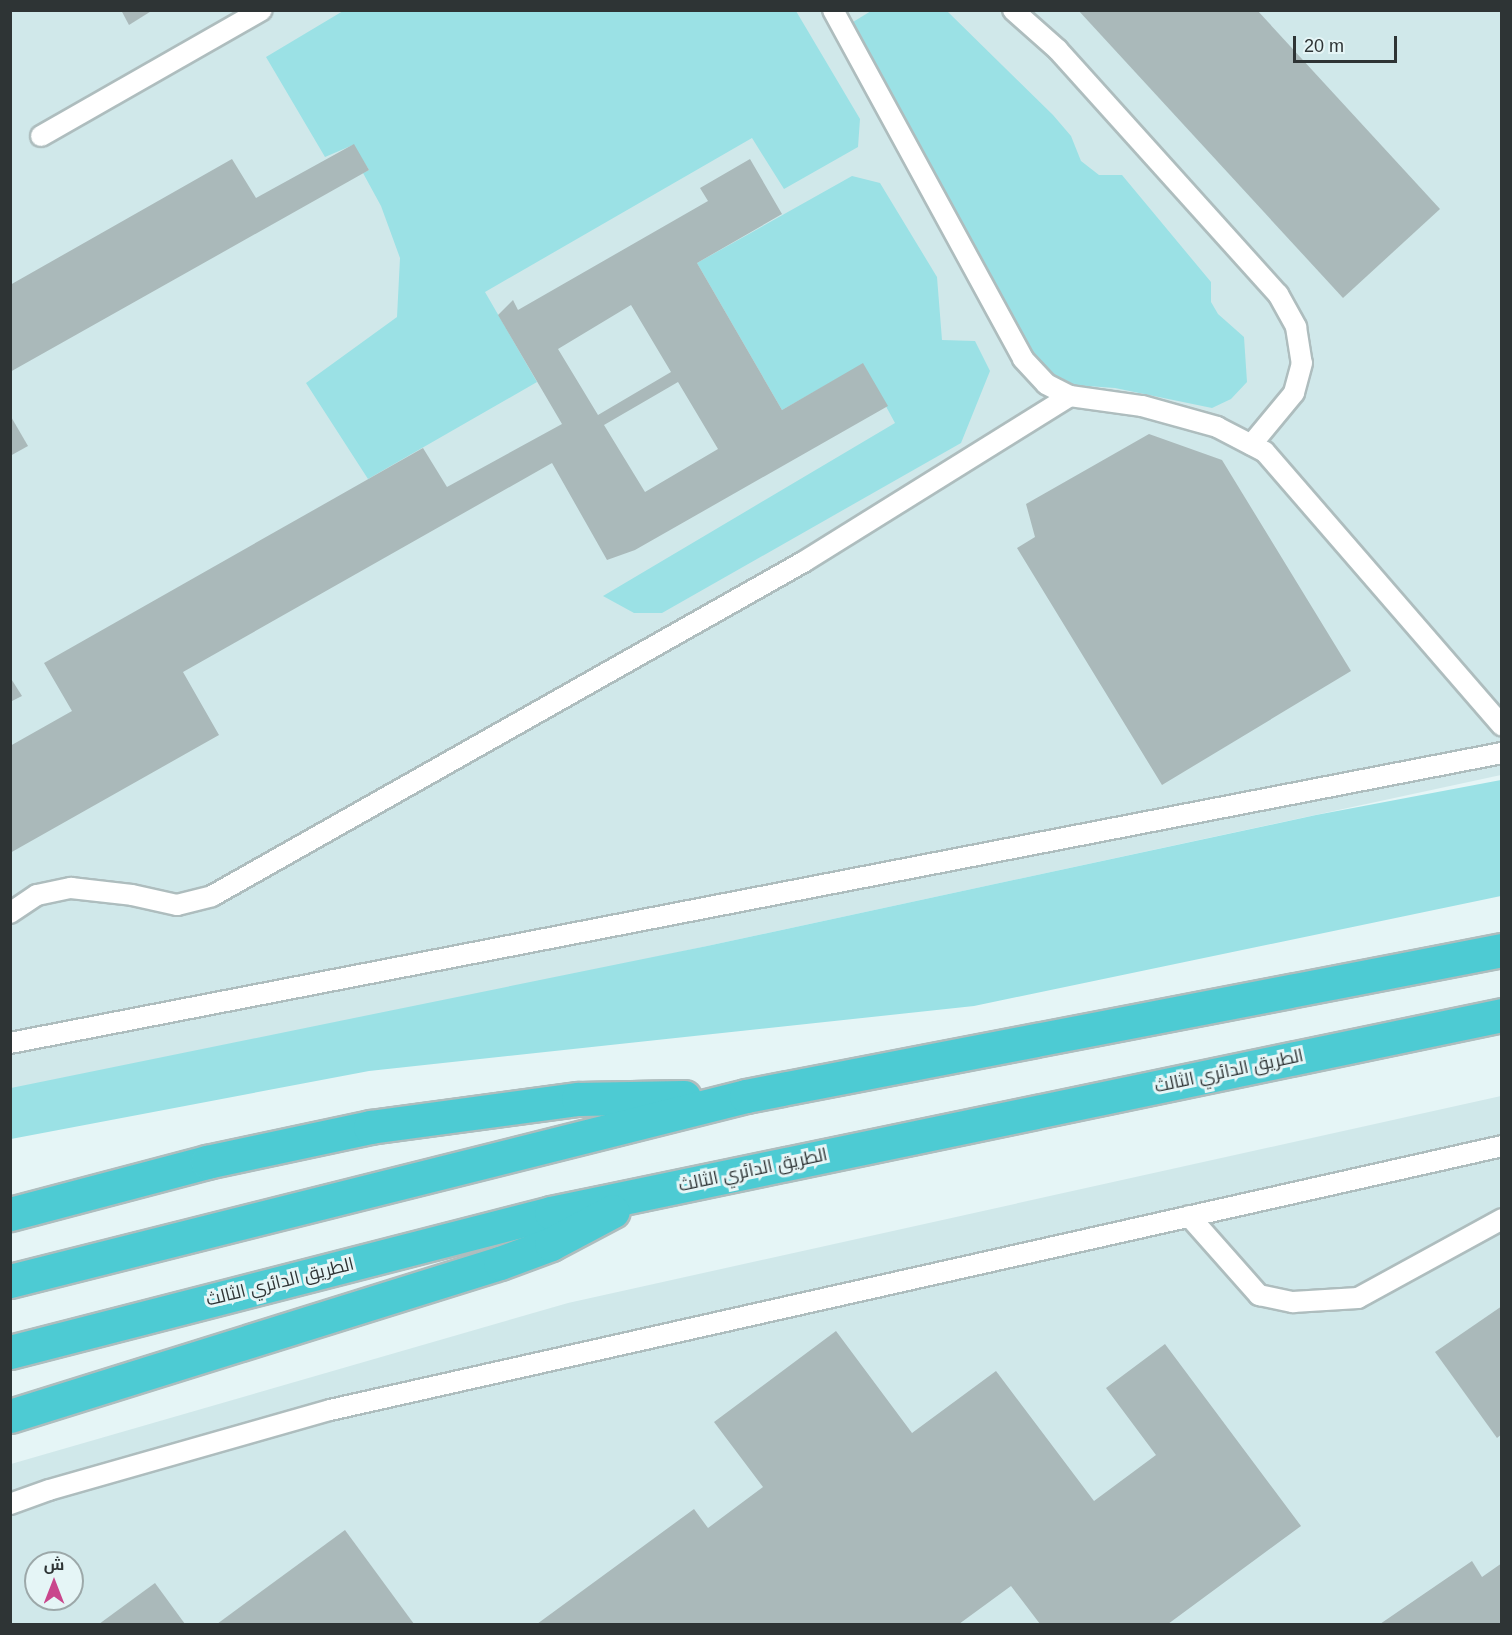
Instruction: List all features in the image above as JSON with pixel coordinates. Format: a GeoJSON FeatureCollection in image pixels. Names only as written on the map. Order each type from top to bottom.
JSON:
{"type":"FeatureCollection","features":[{"type":"Feature","properties":{"kind":"highway"},"geometry":{"type":"LineString","coordinates":[[10,1281],[746,1096],[1502,950]]}},
{"type":"Feature","properties":{"kind":"highway","name":"الطريق الدائري الثالث"},"geometry":{"type":"LineString","coordinates":[[10,1352],[651,1191],[1502,1015]]}},
{"type":"Feature","properties":{"kind":"highway"},"geometry":{"type":"LineString","coordinates":[[10,1214],[207,1162],[370,1127],[578,1099],[746,1096]]}},
{"type":"Feature","properties":{"kind":"highway"},"geometry":{"type":"LineString","coordinates":[[10,1416],[500,1263],[550,1244],[651,1191]]}},
{"type":"Feature","properties":{"kind":"lane"},"geometry":{"type":"LineString","coordinates":[[41,136],[262,10]]}},
{"type":"Feature","properties":{"kind":"lane"},"geometry":{"type":"LineString","coordinates":[[833,10],[1023,359],[1046,384],[1070,396],[1152,409],[1217,427],[1265,452],[1345,541],[1502,726]]}},
{"type":"Feature","properties":{"kind":"lane"},"geometry":{"type":"LineString","coordinates":[[1013,10],[1058,50],[1278,294],[1296,327],[1302,363],[1294,393],[1251,445]]}},
{"type":"Feature","properties":{"kind":"lane"},"geometry":{"type":"LineString","coordinates":[[10,913],[37,895],[71,888],[132,895],[177,905],[212,896],[806,561],[1070,396]]}},
{"type":"Feature","properties":{"kind":"lane"},"geometry":{"type":"LineString","coordinates":[[10,1043],[1502,753]]}},
{"type":"Feature","properties":{"kind":"lane"},"geometry":{"type":"LineString","coordinates":[[10,1504],[49,1490],[330,1410],[1502,1146]]}},
{"type":"Feature","properties":{"kind":"lane"},"geometry":{"type":"LineString","coordinates":[[1189,1216],[1258,1295],[1293,1302],[1358,1298],[1502,1219]]}},
{"type":"Feature","properties":{"kind":"shaded area"},"geometry":{"type":"Polygon","coordinates":[[[10,11],[1501,11],[1501,775],[11,1096],[10,11]]]}},
{"type":"Feature","properties":{"kind":"shaded area"},"geometry":{"type":"Polygon","coordinates":[[[343,11],[796,11],[860,119],[858,147],[784,189],[752,138],[485,292],[537,382],[368,479],[306,383],[397,317],[400,258],[381,206],[363,173],[369,170],[353,145],[325,157],[266,57],[343,11]]]}},
{"type":"Feature","properties":{"kind":"shaded area"},"geometry":{"type":"Polygon","coordinates":[[[871,11],[947,11],[1053,115],[1071,136],[1081,161],[1099,175],[1122,175],[1211,282],[1211,302],[1218,314],[1244,337],[1247,382],[1231,399],[1212,408],[1115,388],[1060,384],[1039,365],[856,45],[853,22],[871,11]]]}},
{"type":"Feature","properties":{"kind":"shaded area"},"geometry":{"type":"Polygon","coordinates":[[[852,176],[880,183],[937,277],[942,340],[975,341],[990,371],[961,443],[662,613],[634,613],[603,596],[895,423],[863,364],[782,410],[697,263],[852,176]]]}},
{"type":"Feature","properties":{"kind":"shaded area"},"geometry":{"type":"Polygon","coordinates":[[[1501,780],[1501,896],[974,1006],[369,1071],[11,1139],[11,1088],[707,946],[1316,815],[1501,780]]]}},
{"type":"Feature","properties":{"kind":"shaded area"},"geometry":{"type":"Polygon","coordinates":[[[1501,1096],[1501,1624],[11,1624],[11,1464],[568,1303],[1501,1096]]]}},
{"type":"Feature","properties":{"kind":"building"},"geometry":{"type":"Polygon","coordinates":[[[121,10],[153,10],[129,25],[121,10]]]}},
{"type":"Feature","properties":{"kind":"building"},"geometry":{"type":"Polygon","coordinates":[[[1078,10],[1257,10],[1440,209],[1343,298],[1078,10]]]}},
{"type":"Feature","properties":{"kind":"building"},"geometry":{"type":"Polygon","coordinates":[[[354,144],[369,170],[10,372],[10,285],[232,159],[256,198],[354,144]]]}},
{"type":"Feature","properties":{"kind":"building"},"geometry":{"type":"Polygon","coordinates":[[[750,159],[782,214],[697,263],[782,410],[863,363],[888,406],[635,550],[607,560],[552,463],[183,672],[219,735],[10,853],[10,746],[72,711],[44,663],[423,448],[447,487],[562,424],[498,315],[513,300],[518,310],[708,201],[700,188],[750,159]],[[631,305],[558,349],[598,415],[671,372],[631,305]],[[678,382],[604,425],[645,492],[718,449],[678,382]]]}},
{"type":"Feature","properties":{"kind":"building"},"geometry":{"type":"Polygon","coordinates":[[[10,415],[28,446],[10,456],[10,415]]]}},
{"type":"Feature","properties":{"kind":"building"},"geometry":{"type":"Polygon","coordinates":[[[1149,434],[1222,460],[1351,671],[1162,785],[1017,548],[1035,537],[1026,504],[1149,434]]]}},
{"type":"Feature","properties":{"kind":"building"},"geometry":{"type":"Polygon","coordinates":[[[10,677],[22,696],[10,702],[10,677]]]}},
{"type":"Feature","properties":{"kind":"building"},"geometry":{"type":"Polygon","coordinates":[[[1502,1306],[1502,1434],[1497,1438],[1435,1352],[1502,1306]]]}},
{"type":"Feature","properties":{"kind":"building"},"geometry":{"type":"Polygon","coordinates":[[[836,1331],[912,1433],[996,1371],[1094,1501],[1156,1455],[1106,1388],[1165,1344],[1301,1526],[1168,1624],[1040,1624],[1011,1586],[959,1624],[537,1624],[694,1509],[708,1528],[763,1487],[714,1422],[836,1331]]]}},
{"type":"Feature","properties":{"kind":"building"},"geometry":{"type":"Polygon","coordinates":[[[345,1530],[414,1624],[217,1624],[345,1530]]]}},
{"type":"Feature","properties":{"kind":"building"},"geometry":{"type":"Polygon","coordinates":[[[1472,1561],[1482,1577],[1502,1563],[1502,1624],[1380,1624],[1472,1561]]]}},
{"type":"Feature","properties":{"kind":"building"},"geometry":{"type":"Polygon","coordinates":[[[155,1583],[185,1624],[99,1624],[155,1583]]]}}]}
